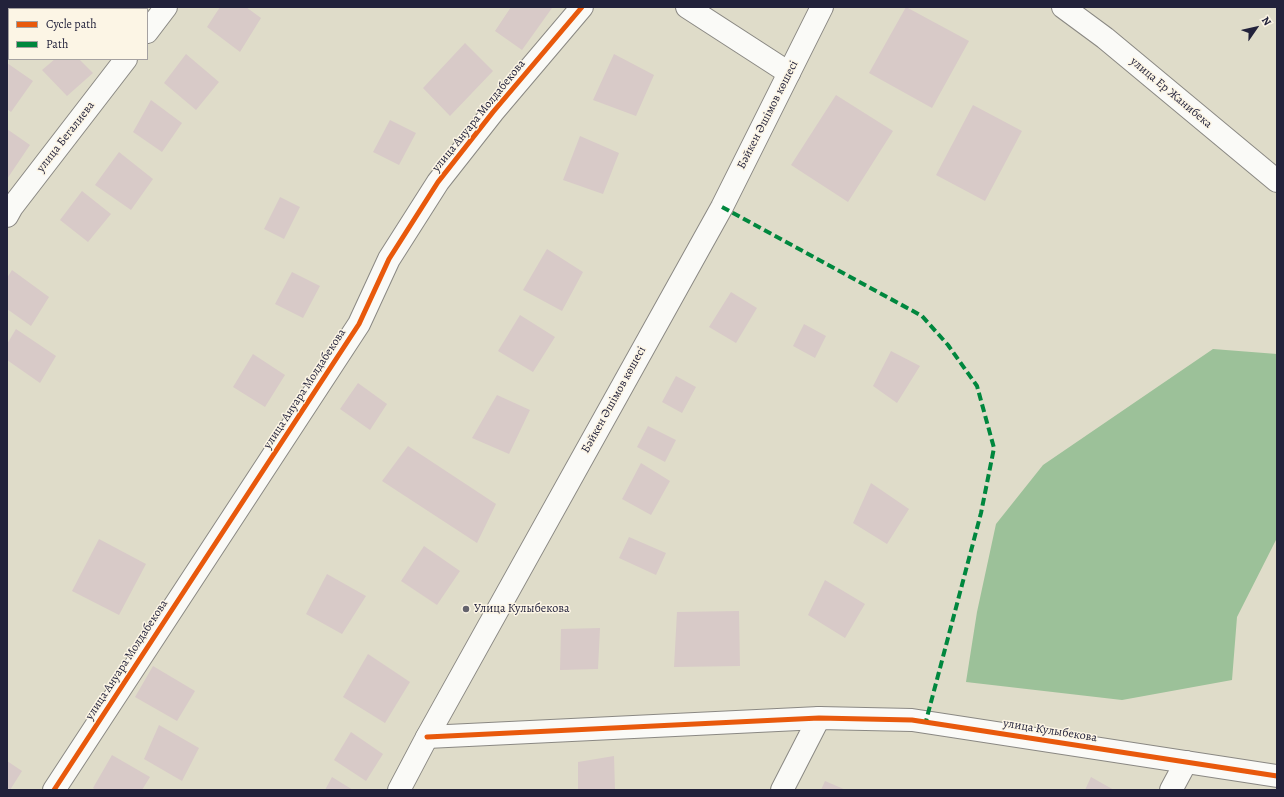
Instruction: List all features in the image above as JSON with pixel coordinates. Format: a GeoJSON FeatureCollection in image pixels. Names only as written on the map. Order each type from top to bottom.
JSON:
{"type":"FeatureCollection","features":[{"type":"Feature","properties":{"kind":"street"},"geometry":{"type":"LineString","coordinates":[[148,31],[166,7]]}},
{"type":"Feature","properties":{"kind":"street","name":"улица Ануара Молдабекова"},"geometry":{"type":"LineString","coordinates":[[54,790],[359,324],[389,259],[438,182],[493,112],[582,7]]}},
{"type":"Feature","properties":{"kind":"street"},"geometry":{"type":"LineString","coordinates":[[687,7],[789,73]]}},
{"type":"Feature","properties":{"kind":"street","name":"Бәйкен Әшімов көшесі"},"geometry":{"type":"LineString","coordinates":[[399,790],[427,737],[722,208],[822,7]]}},
{"type":"Feature","properties":{"kind":"street","name":"улица Ер Жанибека"},"geometry":{"type":"LineString","coordinates":[[1063,7],[1105,38],[1277,181]]}},
{"type":"Feature","properties":{"kind":"street","name":"улица Бегалиева"},"geometry":{"type":"LineString","coordinates":[[9,209],[125,60]]}},
{"type":"Feature","properties":{"kind":"street"},"geometry":{"type":"LineString","coordinates":[[782,790],[819,718]]}},
{"type":"Feature","properties":{"kind":"street","name":"улица Кулыбекова"},"geometry":{"type":"LineString","coordinates":[[427,737],[819,718],[912,720],[1277,776]]}},
{"type":"Feature","properties":{"kind":"street"},"geometry":{"type":"LineString","coordinates":[[1172,790],[1186,762]]}},
{"type":"Feature","properties":{"kind":"green space"},"geometry":{"type":"Polygon","coordinates":[[[1213,349],[1277,354],[1277,538],[1237,617],[1232,680],[1122,700],[966,682],[977,612],[996,524],[1043,465],[1213,349]]]}},
{"type":"Feature","properties":{"kind":"building"},"geometry":{"type":"Polygon","coordinates":[[[89,7],[134,7],[133,8],[88,8],[89,7]]]}},
{"type":"Feature","properties":{"kind":"building"},"geometry":{"type":"Polygon","coordinates":[[[220,7],[246,7],[261,18],[240,52],[207,27],[220,7]]]}},
{"type":"Feature","properties":{"kind":"building"},"geometry":{"type":"Polygon","coordinates":[[[511,7],[552,8],[522,50],[495,31],[511,7]]]}},
{"type":"Feature","properties":{"kind":"building"},"geometry":{"type":"Polygon","coordinates":[[[906,7],[969,41],[932,108],[869,73],[906,7]]]}},
{"type":"Feature","properties":{"kind":"building"},"geometry":{"type":"Polygon","coordinates":[[[465,43],[493,71],[450,116],[423,88],[465,43]]]}},
{"type":"Feature","properties":{"kind":"building"},"geometry":{"type":"Polygon","coordinates":[[[186,54],[219,82],[196,110],[164,83],[186,54]]]}},
{"type":"Feature","properties":{"kind":"building"},"geometry":{"type":"Polygon","coordinates":[[[614,54],[654,75],[636,116],[593,100],[614,54]]]}},
{"type":"Feature","properties":{"kind":"building"},"geometry":{"type":"Polygon","coordinates":[[[54,60],[80,60],[93,73],[67,96],[42,70],[54,60]]]}},
{"type":"Feature","properties":{"kind":"building"},"geometry":{"type":"Polygon","coordinates":[[[7,63],[33,81],[11,112],[7,109],[7,63]]]}},
{"type":"Feature","properties":{"kind":"building"},"geometry":{"type":"Polygon","coordinates":[[[836,95],[893,131],[848,202],[791,165],[836,95]]]}},
{"type":"Feature","properties":{"kind":"building"},"geometry":{"type":"Polygon","coordinates":[[[151,100],[182,123],[162,152],[133,132],[151,100]]]}},
{"type":"Feature","properties":{"kind":"building"},"geometry":{"type":"Polygon","coordinates":[[[973,105],[1022,131],[985,201],[936,175],[973,105]]]}},
{"type":"Feature","properties":{"kind":"building"},"geometry":{"type":"Polygon","coordinates":[[[390,120],[416,133],[399,165],[373,152],[390,120]]]}},
{"type":"Feature","properties":{"kind":"building"},"geometry":{"type":"Polygon","coordinates":[[[7,129],[30,145],[7,179],[7,129]]]}},
{"type":"Feature","properties":{"kind":"building"},"geometry":{"type":"Polygon","coordinates":[[[580,136],[619,153],[603,194],[563,180],[580,136]]]}},
{"type":"Feature","properties":{"kind":"building"},"geometry":{"type":"Polygon","coordinates":[[[119,152],[153,179],[131,210],[95,185],[119,152]]]}},
{"type":"Feature","properties":{"kind":"building"},"geometry":{"type":"Polygon","coordinates":[[[82,191],[111,214],[88,242],[60,220],[82,191]]]}},
{"type":"Feature","properties":{"kind":"building"},"geometry":{"type":"Polygon","coordinates":[[[280,197],[300,207],[284,239],[264,229],[280,197]]]}},
{"type":"Feature","properties":{"kind":"building"},"geometry":{"type":"Polygon","coordinates":[[[547,249],[583,272],[562,311],[523,290],[547,249]]]}},
{"type":"Feature","properties":{"kind":"building"},"geometry":{"type":"Polygon","coordinates":[[[12,270],[49,297],[31,326],[7,309],[7,278],[12,270]]]}},
{"type":"Feature","properties":{"kind":"building"},"geometry":{"type":"Polygon","coordinates":[[[292,272],[320,286],[303,318],[275,304],[292,272]]]}},
{"type":"Feature","properties":{"kind":"building"},"geometry":{"type":"Polygon","coordinates":[[[731,292],[757,308],[736,343],[709,327],[731,292]]]}},
{"type":"Feature","properties":{"kind":"building"},"geometry":{"type":"Polygon","coordinates":[[[520,315],[555,337],[533,372],[498,351],[520,315]]]}},
{"type":"Feature","properties":{"kind":"building"},"geometry":{"type":"Polygon","coordinates":[[[804,324],[826,336],[815,358],[793,346],[804,324]]]}},
{"type":"Feature","properties":{"kind":"building"},"geometry":{"type":"Polygon","coordinates":[[[16,329],[56,356],[40,383],[7,360],[7,344],[16,329]]]}},
{"type":"Feature","properties":{"kind":"building"},"geometry":{"type":"Polygon","coordinates":[[[891,351],[920,366],[897,403],[873,386],[891,351]]]}},
{"type":"Feature","properties":{"kind":"building"},"geometry":{"type":"Polygon","coordinates":[[[253,354],[285,375],[265,407],[233,387],[253,354]]]}},
{"type":"Feature","properties":{"kind":"building"},"geometry":{"type":"Polygon","coordinates":[[[676,376],[696,387],[682,413],[662,402],[676,376]]]}},
{"type":"Feature","properties":{"kind":"building"},"geometry":{"type":"Polygon","coordinates":[[[358,383],[387,404],[370,430],[340,409],[358,383]]]}},
{"type":"Feature","properties":{"kind":"building"},"geometry":{"type":"Polygon","coordinates":[[[497,395],[530,410],[509,454],[472,438],[497,395]]]}},
{"type":"Feature","properties":{"kind":"building"},"geometry":{"type":"Polygon","coordinates":[[[648,426],[676,440],[665,462],[637,447],[648,426]]]}},
{"type":"Feature","properties":{"kind":"building"},"geometry":{"type":"Polygon","coordinates":[[[408,446],[496,504],[477,543],[382,481],[408,446]]]}},
{"type":"Feature","properties":{"kind":"building"},"geometry":{"type":"Polygon","coordinates":[[[641,463],[670,481],[651,515],[622,499],[641,463]]]}},
{"type":"Feature","properties":{"kind":"building"},"geometry":{"type":"Polygon","coordinates":[[[871,483],[909,509],[887,544],[853,523],[871,483]]]}},
{"type":"Feature","properties":{"kind":"building"},"geometry":{"type":"Polygon","coordinates":[[[629,537],[666,553],[656,575],[619,558],[629,537]]]}},
{"type":"Feature","properties":{"kind":"building"},"geometry":{"type":"Polygon","coordinates":[[[99,539],[146,564],[119,615],[72,591],[99,539]]]}},
{"type":"Feature","properties":{"kind":"building"},"geometry":{"type":"Polygon","coordinates":[[[424,546],[460,571],[437,605],[401,581],[424,546]]]}},
{"type":"Feature","properties":{"kind":"building"},"geometry":{"type":"Polygon","coordinates":[[[327,574],[366,596],[342,634],[306,614],[327,574]]]}},
{"type":"Feature","properties":{"kind":"building"},"geometry":{"type":"Polygon","coordinates":[[[825,580],[865,604],[845,638],[808,615],[825,580]]]}},
{"type":"Feature","properties":{"kind":"building"},"geometry":{"type":"Polygon","coordinates":[[[739,611],[740,666],[674,667],[677,612],[739,611]]]}},
{"type":"Feature","properties":{"kind":"building"},"geometry":{"type":"Polygon","coordinates":[[[600,628],[598,669],[560,670],[561,629],[600,628]]]}},
{"type":"Feature","properties":{"kind":"building"},"geometry":{"type":"Polygon","coordinates":[[[368,654],[410,682],[385,723],[343,697],[368,654]]]}},
{"type":"Feature","properties":{"kind":"building"},"geometry":{"type":"Polygon","coordinates":[[[153,666],[195,691],[177,721],[135,697],[153,666]]]}},
{"type":"Feature","properties":{"kind":"building"},"geometry":{"type":"Polygon","coordinates":[[[159,725],[199,748],[182,781],[144,759],[159,725]]]}},
{"type":"Feature","properties":{"kind":"building"},"geometry":{"type":"Polygon","coordinates":[[[351,732],[383,754],[366,781],[334,760],[351,732]]]}},
{"type":"Feature","properties":{"kind":"building"},"geometry":{"type":"Polygon","coordinates":[[[112,755],[150,777],[142,790],[96,790],[93,788],[112,755]]]}},
{"type":"Feature","properties":{"kind":"building"},"geometry":{"type":"Polygon","coordinates":[[[614,756],[615,790],[578,790],[578,762],[614,756]]]}},
{"type":"Feature","properties":{"kind":"building"},"geometry":{"type":"Polygon","coordinates":[[[7,761],[22,771],[10,790],[7,790],[7,761]]]}},
{"type":"Feature","properties":{"kind":"building"},"geometry":{"type":"Polygon","coordinates":[[[332,777],[353,790],[325,790],[332,777]]]}},
{"type":"Feature","properties":{"kind":"building"},"geometry":{"type":"Polygon","coordinates":[[[1091,777],[1114,790],[1085,790],[1091,777]]]}},
{"type":"Feature","properties":{"kind":"building"},"geometry":{"type":"Polygon","coordinates":[[[825,781],[846,790],[821,790],[825,781]]]}},
{"type":"Feature","properties":{"kind":"marked path"},"geometry":{"type":"LineString","coordinates":[[722,207],[922,316],[948,345],[977,386],[994,448],[981,513],[926,721]]}},
{"type":"Feature","properties":{"kind":"cycle path"},"geometry":{"type":"LineString","coordinates":[[54,790],[359,324],[389,259],[438,182],[493,112],[582,7]]}},
{"type":"Feature","properties":{"kind":"cycle path"},"geometry":{"type":"LineString","coordinates":[[427,737],[819,718],[912,720],[1277,776]]}},
{"type":"Feature","properties":{"kind":"place","name":"Улица Кулыбекова"},"geometry":{"type":"Point","coordinates":[466,609]}}]}
